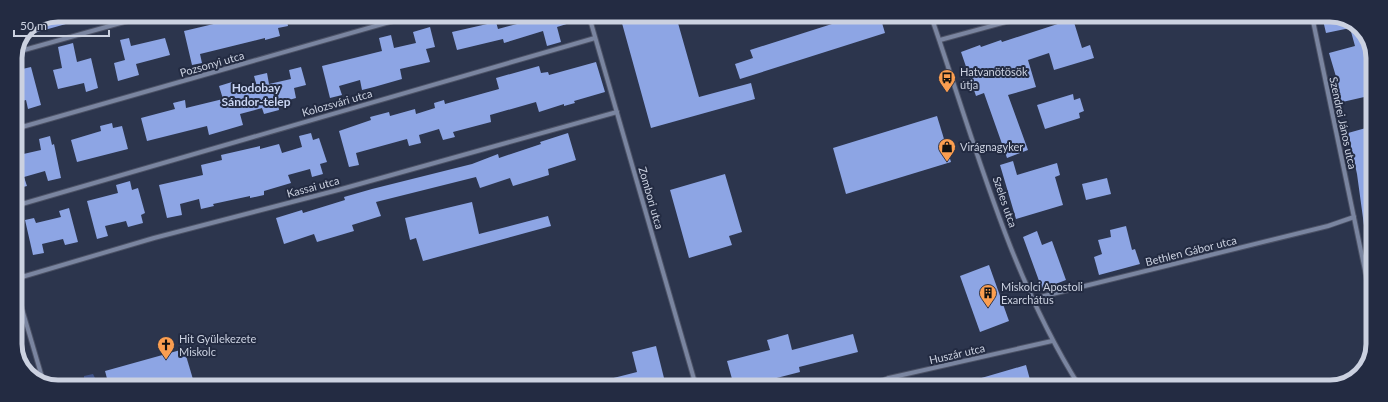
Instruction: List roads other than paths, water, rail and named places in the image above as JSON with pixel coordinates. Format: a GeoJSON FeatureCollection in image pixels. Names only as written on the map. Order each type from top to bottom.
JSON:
{"type":"FeatureCollection","features":[{"type":"Feature","properties":{"kind":"street"},"geometry":{"type":"LineString","coordinates":[[23,51],[124,22]]}},
{"type":"Feature","properties":{"kind":"street","name":"Pozsonyi utca"},"geometry":{"type":"LineString","coordinates":[[22,127],[390,22]]}},
{"type":"Feature","properties":{"kind":"street","name":"Zombori utca"},"geometry":{"type":"LineString","coordinates":[[591,22],[694,380]]}},
{"type":"Feature","properties":{"kind":"street","name":"Szeles utca"},"geometry":{"type":"LineString","coordinates":[[933,22],[1003,227],[1032,299],[1052,342],[1076,380]]}},
{"type":"Feature","properties":{"kind":"street"},"geometry":{"type":"LineString","coordinates":[[940,40],[1006,22]]}},
{"type":"Feature","properties":{"kind":"street","name":"Szendrei János utca"},"geometry":{"type":"LineString","coordinates":[[1313,22],[1366,275]]}},
{"type":"Feature","properties":{"kind":"street","name":"Kolozsvári utca"},"geometry":{"type":"LineString","coordinates":[[22,204],[595,38]]}},
{"type":"Feature","properties":{"kind":"street","name":"Kassai utca"},"geometry":{"type":"LineString","coordinates":[[22,277],[154,238],[338,190],[616,112]]}},
{"type":"Feature","properties":{"kind":"street","name":"Bethlen Gábor utca"},"geometry":{"type":"LineString","coordinates":[[1032,299],[1328,226],[1354,217]]}},
{"type":"Feature","properties":{"kind":"street"},"geometry":{"type":"LineString","coordinates":[[22,308],[42,376]]}},
{"type":"Feature","properties":{"kind":"street","name":"Huszár utca"},"geometry":{"type":"LineString","coordinates":[[884,380],[1052,342]]}},
{"type":"Feature","properties":{"kind":"water"},"geometry":{"type":"Polygon","coordinates":[[[93,374],[96,380],[84,380],[84,376],[93,374]]]}},
{"type":"Feature","properties":{"kind":"place","name":"Hatvanötösök útja"},"geometry":{"type":"Point","coordinates":[947,93]}},
{"type":"Feature","properties":{"kind":"place","name":"Virágnagyker"},"geometry":{"type":"Point","coordinates":[947,162]}},
{"type":"Feature","properties":{"kind":"place","name":"Miskolci Apostoli Exarchátus"},"geometry":{"type":"Point","coordinates":[988,308]}},
{"type":"Feature","properties":{"kind":"place","name":"Hit Gyülekezete Miskolc"},"geometry":{"type":"Point","coordinates":[166,360]}},
{"type":"Feature","properties":{"kind":"district","name":"Hodobay Sándor-telep"},"geometry":{"type":"Point","coordinates":[256,95]}}]}
